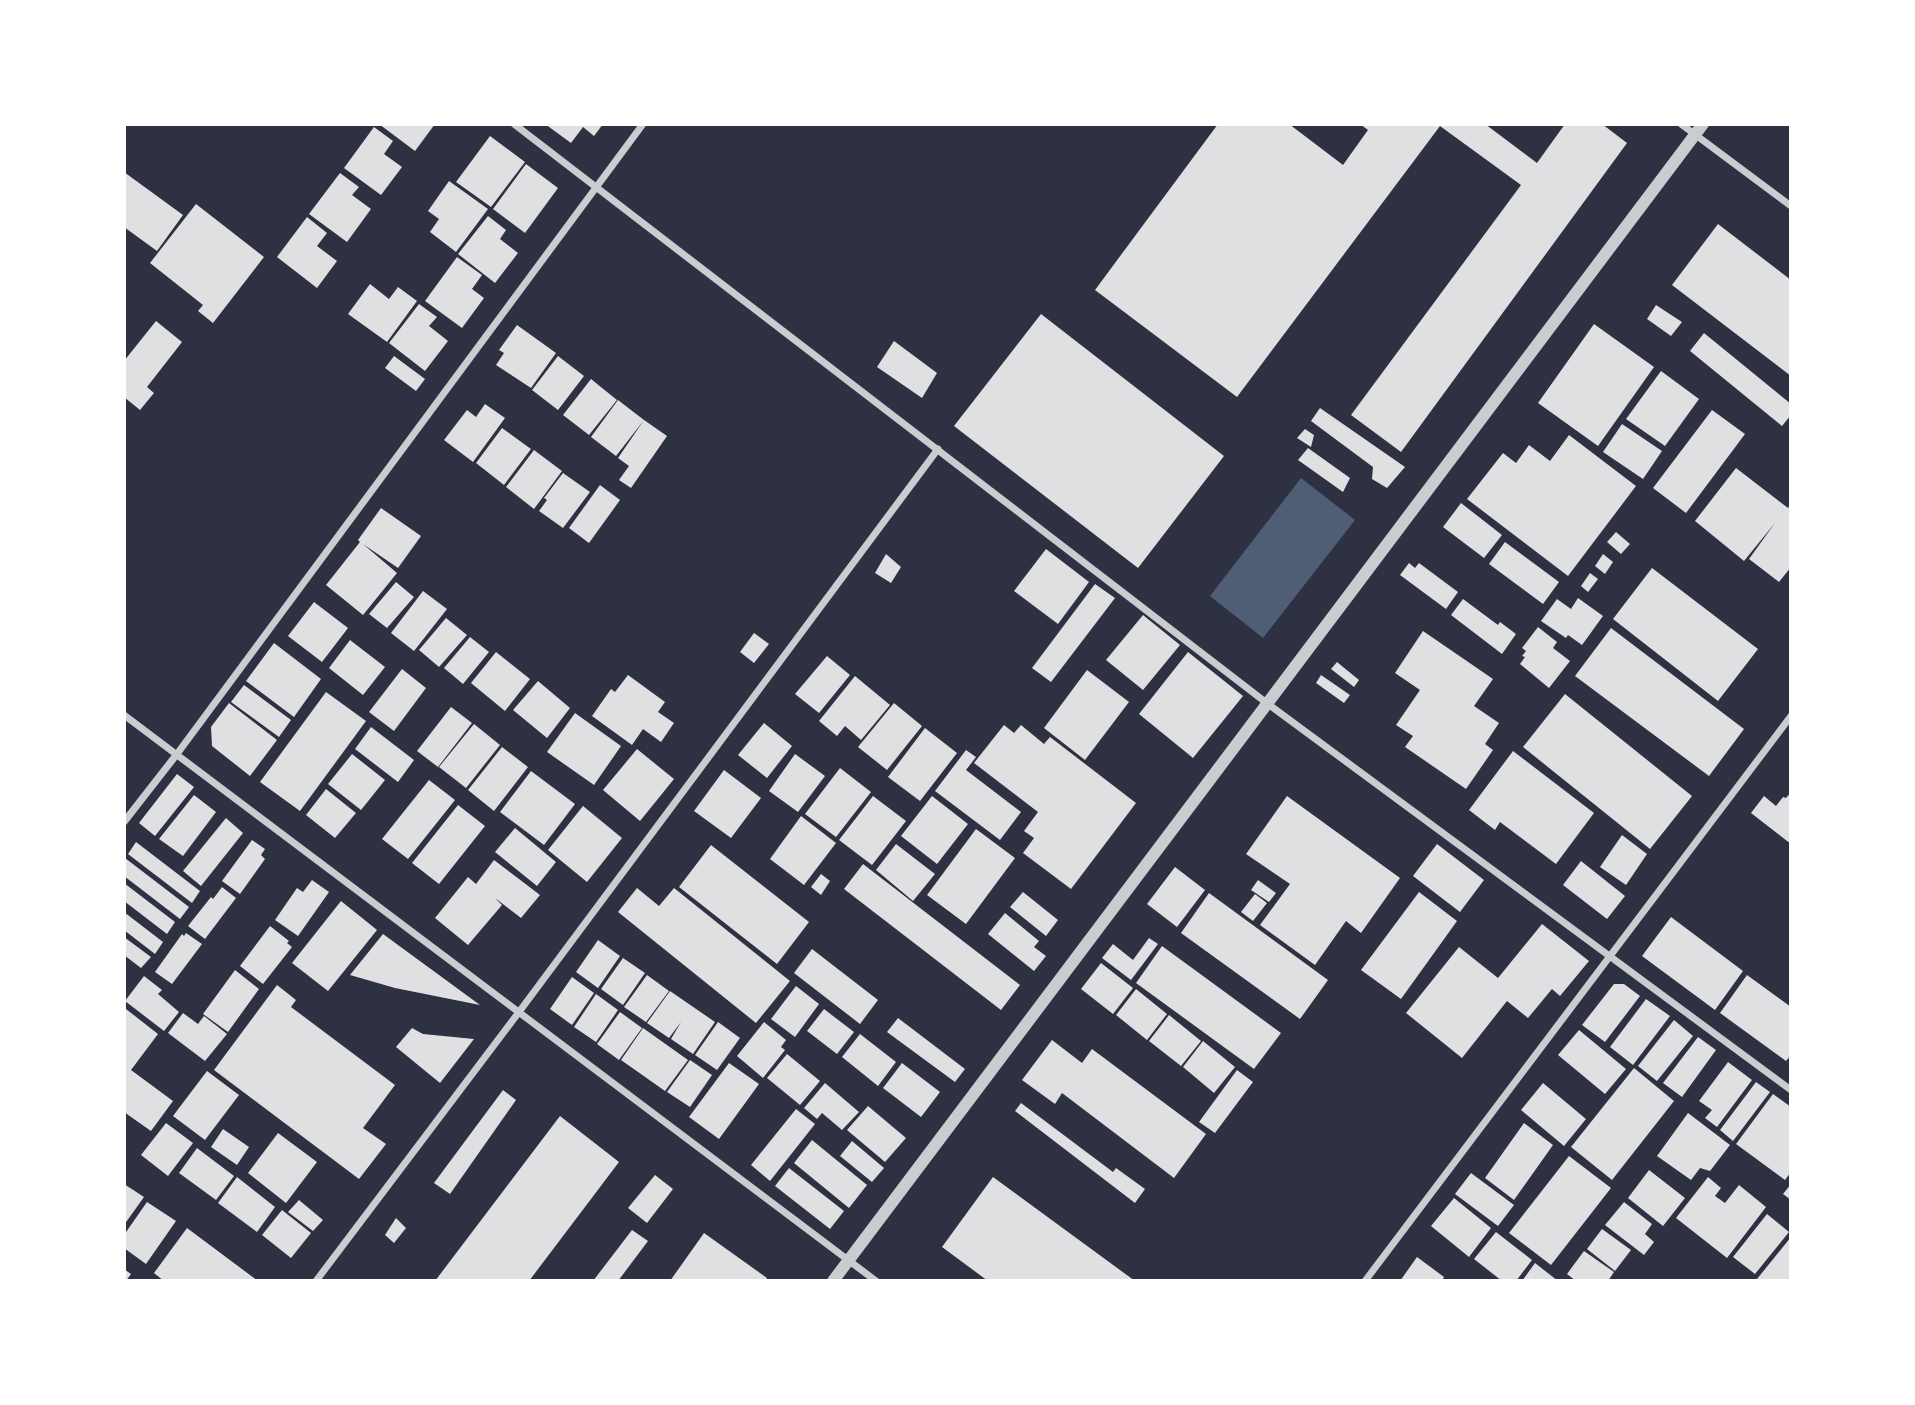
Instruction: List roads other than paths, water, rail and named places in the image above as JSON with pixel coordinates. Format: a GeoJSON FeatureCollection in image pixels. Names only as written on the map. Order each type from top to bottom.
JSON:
{"type":"FeatureCollection","features":[{"type":"Feature","properties":{"kind":"street"},"geometry":{"type":"LineString","coordinates":[[514,124],[1268,704],[1791,1090]]}},
{"type":"Feature","properties":{"kind":"street"},"geometry":{"type":"LineString","coordinates":[[124,822],[643,124]]}},
{"type":"Feature","properties":{"kind":"street"},"geometry":{"type":"LineString","coordinates":[[1681,124],[1699,130],[1791,206]]}},
{"type":"Feature","properties":{"kind":"street"},"geometry":{"type":"LineString","coordinates":[[833,1281],[1699,130]]}},
{"type":"Feature","properties":{"kind":"street"},"geometry":{"type":"LineString","coordinates":[[316,1281],[937,449]]}},
{"type":"Feature","properties":{"kind":"street"},"geometry":{"type":"LineString","coordinates":[[124,715],[876,1281]]}},
{"type":"Feature","properties":{"kind":"street"},"geometry":{"type":"LineString","coordinates":[[1365,1281],[1791,716]]}},
{"type":"Feature","properties":{"kind":"water"},"geometry":{"type":"Polygon","coordinates":[[[1301,478],[1355,520],[1263,638],[1210,596],[1301,478]]]}}]}
